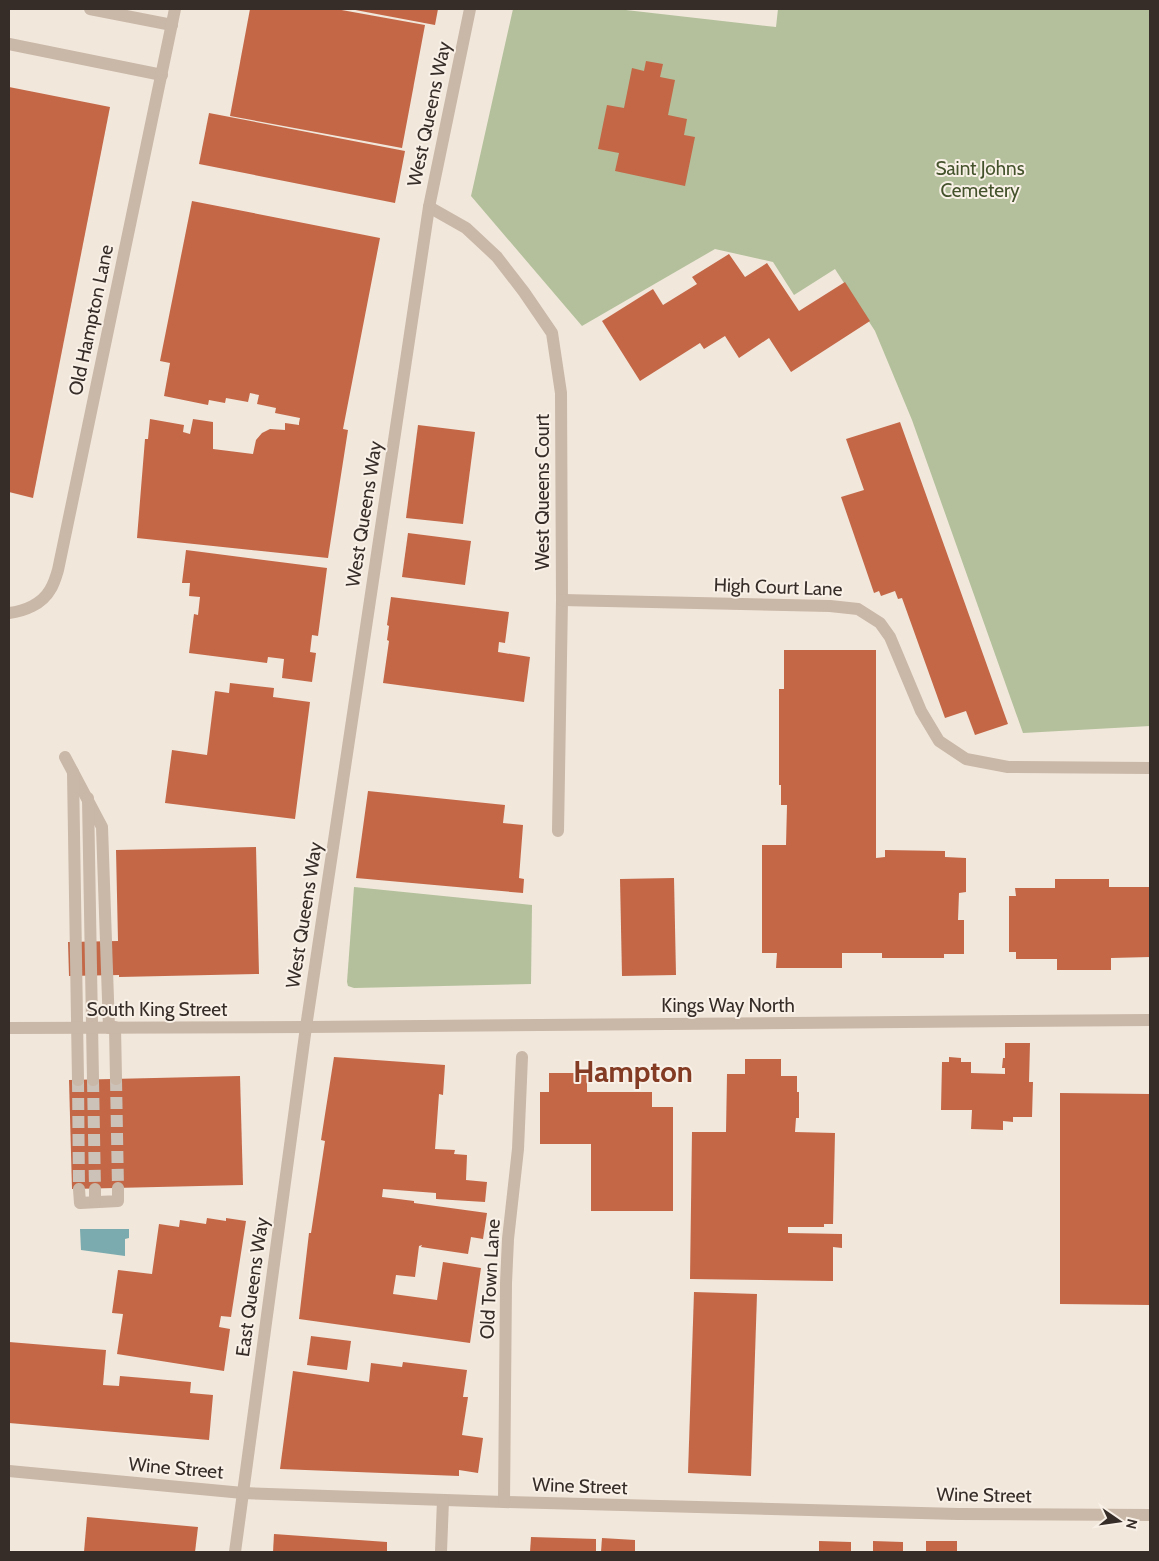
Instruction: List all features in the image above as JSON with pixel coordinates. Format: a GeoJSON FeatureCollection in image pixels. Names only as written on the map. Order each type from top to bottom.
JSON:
{"type":"FeatureCollection","features":[{"type":"Feature","properties":{"kind":"street"},"geometry":{"type":"LineString","coordinates":[[90,9],[172,25]]}},
{"type":"Feature","properties":{"kind":"street","name":"Old Hampton Lane"},"geometry":{"type":"LineString","coordinates":[[9,613],[34,606],[50,591],[58,570],[175,9]]}},
{"type":"Feature","properties":{"kind":"street","name":"West Queens Way"},"geometry":{"type":"LineString","coordinates":[[306,1027],[429,207],[470,9]]}},
{"type":"Feature","properties":{"kind":"street"},"geometry":{"type":"LineString","coordinates":[[9,44],[162,75]]}},
{"type":"Feature","properties":{"kind":"street","name":"West Queens Court"},"geometry":{"type":"LineString","coordinates":[[429,207],[466,228],[496,257],[524,292],[552,333],[561,393],[562,600],[558,831]]}},
{"type":"Feature","properties":{"kind":"street","name":"High Court Lane"},"geometry":{"type":"LineString","coordinates":[[562,600],[830,606],[858,609],[880,623],[890,637],[921,711],[939,741],[966,759],[1008,767],[1150,768]]}},
{"type":"Feature","properties":{"kind":"street"},"geometry":{"type":"LineString","coordinates":[[65,757],[102,827],[116,1079]]}},
{"type":"Feature","properties":{"kind":"street"},"geometry":{"type":"LineString","coordinates":[[73,772],[78,1080]]}},
{"type":"Feature","properties":{"kind":"street"},"geometry":{"type":"LineString","coordinates":[[88,798],[93,1080]]}},
{"type":"Feature","properties":{"kind":"street","name":"Kings Way North"},"geometry":{"type":"LineString","coordinates":[[306,1027],[1150,1020]]}},
{"type":"Feature","properties":{"kind":"street","name":"South King Street"},"geometry":{"type":"LineString","coordinates":[[9,1028],[306,1027]]}},
{"type":"Feature","properties":{"kind":"street","name":"East Queens Way"},"geometry":{"type":"LineString","coordinates":[[235,1552],[306,1027]]}},
{"type":"Feature","properties":{"kind":"street","name":"Old Town Lane"},"geometry":{"type":"LineString","coordinates":[[504,1502],[506,1283],[508,1239],[518,1149],[522,1057]]}},
{"type":"Feature","properties":{"kind":"street"},"geometry":{"type":"LineString","coordinates":[[94,1188],[95,1202]]}},
{"type":"Feature","properties":{"kind":"street"},"geometry":{"type":"LineString","coordinates":[[80,1189],[80,1202],[95,1202],[118,1201],[118,1188]]}},
{"type":"Feature","properties":{"kind":"street","name":"Wine Street"},"geometry":{"type":"LineString","coordinates":[[9,1471],[243,1493],[958,1514],[1150,1515]]}},
{"type":"Feature","properties":{"kind":"street"},"geometry":{"type":"LineString","coordinates":[[441,1552],[443,1500]]}},
{"type":"Feature","properties":{"kind":"green space","name":"Saint Johns Cemetery"},"geometry":{"type":"Polygon","coordinates":[[[513,9],[617,9],[776,27],[778,9],[1150,9],[1150,726],[1023,733],[912,420],[875,331],[835,269],[794,295],[773,262],[715,249],[582,326],[471,196],[513,9]]]}},
{"type":"Feature","properties":{"kind":"green space"},"geometry":{"type":"Polygon","coordinates":[[[354,887],[532,905],[531,984],[354,988],[348,986],[354,887]]]}},
{"type":"Feature","properties":{"kind":"water"},"geometry":{"type":"Polygon","coordinates":[[[80,1229],[129,1229],[129,1238],[125,1239],[125,1256],[81,1250],[80,1229]]]}},
{"type":"Feature","properties":{"kind":"building"},"geometry":{"type":"Polygon","coordinates":[[[250,9],[336,9],[425,25],[402,148],[230,116],[250,9]]]}},
{"type":"Feature","properties":{"kind":"building"},"geometry":{"type":"Polygon","coordinates":[[[350,9],[438,9],[435,25],[350,9]]]}},
{"type":"Feature","properties":{"kind":"building"},"geometry":{"type":"Polygon","coordinates":[[[646,61],[663,64],[660,77],[675,80],[668,115],[687,119],[684,135],[695,137],[685,186],[615,171],[619,153],[598,149],[607,105],[624,108],[632,68],[644,71],[646,61]]]}},
{"type":"Feature","properties":{"kind":"building"},"geometry":{"type":"Polygon","coordinates":[[[9,87],[110,107],[33,498],[9,492],[9,87]]]}},
{"type":"Feature","properties":{"kind":"building"},"geometry":{"type":"Polygon","coordinates":[[[209,113],[405,151],[395,203],[199,164],[209,113]]]}},
{"type":"Feature","properties":{"kind":"building"},"geometry":{"type":"Polygon","coordinates":[[[192,201],[380,238],[343,429],[348,430],[328,558],[137,538],[145,439],[148,439],[150,419],[184,425],[183,432],[190,434],[193,419],[213,422],[213,449],[253,454],[256,440],[262,433],[270,429],[285,430],[285,423],[299,425],[300,418],[275,413],[276,408],[257,404],[259,395],[250,393],[248,402],[226,398],[225,403],[209,400],[208,405],[164,396],[170,363],[160,361],[192,201]]]}},
{"type":"Feature","properties":{"kind":"building"},"geometry":{"type":"Polygon","coordinates":[[[729,254],[745,277],[767,263],[799,311],[845,282],[870,321],[791,372],[769,338],[739,358],[725,336],[704,349],[700,343],[640,381],[602,321],[653,289],[663,305],[697,284],[692,277],[729,254]]]}},
{"type":"Feature","properties":{"kind":"building"},"geometry":{"type":"Polygon","coordinates":[[[900,422],[1008,724],[975,735],[966,711],[945,718],[902,598],[898,599],[895,591],[881,596],[879,591],[874,593],[841,497],[864,490],[846,439],[900,422]]]}},
{"type":"Feature","properties":{"kind":"building"},"geometry":{"type":"Polygon","coordinates":[[[418,425],[475,432],[463,524],[406,518],[418,425]]]}},
{"type":"Feature","properties":{"kind":"building"},"geometry":{"type":"Polygon","coordinates":[[[408,533],[471,541],[465,585],[402,577],[408,533]]]}},
{"type":"Feature","properties":{"kind":"building"},"geometry":{"type":"Polygon","coordinates":[[[186,550],[327,568],[318,636],[312,635],[310,652],[316,653],[312,682],[282,678],[284,659],[268,657],[267,663],[189,653],[194,614],[198,615],[200,597],[189,596],[190,583],[182,583],[186,550]]]}},
{"type":"Feature","properties":{"kind":"building"},"geometry":{"type":"Polygon","coordinates":[[[391,597],[509,612],[505,643],[499,642],[498,652],[530,657],[524,702],[383,683],[389,641],[387,640],[389,626],[387,625],[391,597]]]}},
{"type":"Feature","properties":{"kind":"building"},"geometry":{"type":"Polygon","coordinates":[[[784,650],[876,650],[876,858],[885,857],[885,850],[945,851],[945,857],[966,858],[966,892],[959,893],[958,920],[964,920],[964,954],[944,954],[944,958],[882,958],[882,953],[842,953],[842,968],[776,968],[777,953],[762,953],[762,845],[786,845],[787,805],[781,805],[781,785],[779,785],[779,689],[784,689],[784,650]]]}},
{"type":"Feature","properties":{"kind":"building"},"geometry":{"type":"Polygon","coordinates":[[[230,683],[274,688],[273,697],[310,702],[295,819],[165,803],[172,750],[207,755],[215,691],[229,693],[230,683]]]}},
{"type":"Feature","properties":{"kind":"building"},"geometry":{"type":"Polygon","coordinates":[[[368,791],[505,805],[503,823],[523,825],[519,878],[524,879],[523,893],[356,878],[368,791]]]}},
{"type":"Feature","properties":{"kind":"building"},"geometry":{"type":"Polygon","coordinates":[[[256,847],[259,974],[119,977],[119,975],[69,976],[68,942],[118,941],[116,850],[256,847]]]}},
{"type":"Feature","properties":{"kind":"building"},"geometry":{"type":"Polygon","coordinates":[[[674,878],[676,975],[622,976],[620,879],[674,878]]]}},
{"type":"Feature","properties":{"kind":"building"},"geometry":{"type":"Polygon","coordinates":[[[1055,879],[1109,879],[1109,887],[1150,887],[1150,957],[1111,958],[1111,970],[1057,970],[1057,959],[1016,959],[1016,952],[1009,952],[1009,896],[1016,896],[1015,888],[1055,888],[1055,879]]]}},
{"type":"Feature","properties":{"kind":"building"},"geometry":{"type":"Polygon","coordinates":[[[1005,1043],[1030,1043],[1029,1082],[1033,1082],[1032,1117],[1013,1117],[1013,1122],[1003,1121],[1003,1130],[971,1129],[972,1110],[941,1110],[942,1062],[949,1062],[949,1057],[961,1058],[961,1062],[971,1062],[971,1073],[1005,1074],[1005,1068],[1002,1068],[1003,1058],[1005,1058],[1005,1043]]]}},
{"type":"Feature","properties":{"kind":"building"},"geometry":{"type":"Polygon","coordinates":[[[334,1057],[445,1065],[443,1095],[439,1094],[435,1149],[455,1150],[454,1154],[467,1155],[466,1180],[487,1182],[485,1202],[436,1199],[436,1193],[383,1189],[382,1197],[487,1213],[483,1239],[471,1237],[468,1254],[419,1246],[415,1277],[396,1275],[393,1294],[437,1300],[443,1262],[481,1268],[470,1343],[299,1319],[309,1233],[311,1233],[325,1141],[321,1140],[334,1057]]]}},
{"type":"Feature","properties":{"kind":"building"},"geometry":{"type":"Polygon","coordinates":[[[745,1059],[781,1059],[781,1076],[797,1076],[799,1118],[796,1118],[795,1132],[835,1133],[833,1224],[824,1224],[824,1227],[788,1227],[788,1233],[842,1234],[842,1248],[833,1247],[833,1281],[690,1279],[692,1132],[726,1132],[727,1074],[745,1074],[745,1059]]]}},
{"type":"Feature","properties":{"kind":"building"},"geometry":{"type":"Polygon","coordinates":[[[549,1073],[587,1073],[587,1092],[652,1092],[652,1107],[673,1107],[673,1211],[591,1211],[591,1144],[540,1144],[540,1092],[549,1092],[549,1073]]]}},
{"type":"Feature","properties":{"kind":"building"},"geometry":{"type":"Polygon","coordinates":[[[240,1076],[243,1185],[72,1189],[69,1080],[240,1076]]]}},
{"type":"Feature","properties":{"kind":"building"},"geometry":{"type":"Polygon","coordinates":[[[1060,1093],[1150,1094],[1150,1305],[1060,1304],[1060,1093]]]}},
{"type":"Feature","properties":{"kind":"building"},"geometry":{"type":"Polygon","coordinates":[[[207,1218],[226,1221],[226,1218],[246,1221],[231,1317],[221,1316],[219,1327],[230,1329],[224,1371],[117,1354],[123,1314],[112,1313],[118,1270],[152,1274],[159,1224],[179,1227],[180,1220],[206,1224],[207,1218]]]}},
{"type":"Feature","properties":{"kind":"building"},"geometry":{"type":"Polygon","coordinates":[[[694,1292],[757,1294],[751,1476],[688,1473],[694,1292]]]}},
{"type":"Feature","properties":{"kind":"building"},"geometry":{"type":"Polygon","coordinates":[[[311,1336],[351,1341],[347,1370],[307,1365],[311,1336]]]}},
{"type":"Feature","properties":{"kind":"building"},"geometry":{"type":"Polygon","coordinates":[[[9,1342],[106,1350],[103,1385],[119,1386],[120,1376],[191,1382],[190,1393],[213,1395],[209,1440],[9,1423],[9,1342]]]}},
{"type":"Feature","properties":{"kind":"building"},"geometry":{"type":"Polygon","coordinates":[[[403,1362],[467,1370],[463,1397],[468,1397],[462,1435],[483,1438],[478,1473],[459,1470],[459,1476],[280,1469],[293,1371],[369,1382],[371,1363],[402,1367],[403,1362]]]}},
{"type":"Feature","properties":{"kind":"building"},"geometry":{"type":"Polygon","coordinates":[[[87,1517],[198,1527],[195,1552],[84,1552],[87,1517]]]}},
{"type":"Feature","properties":{"kind":"building"},"geometry":{"type":"Polygon","coordinates":[[[274,1534],[387,1542],[387,1552],[273,1552],[274,1534]]]}},
{"type":"Feature","properties":{"kind":"building"},"geometry":{"type":"Polygon","coordinates":[[[531,1537],[596,1539],[596,1552],[530,1552],[531,1537]]]}},
{"type":"Feature","properties":{"kind":"building"},"geometry":{"type":"Polygon","coordinates":[[[602,1538],[635,1540],[635,1552],[601,1552],[602,1538]]]}},
{"type":"Feature","properties":{"kind":"building"},"geometry":{"type":"Polygon","coordinates":[[[819,1541],[851,1542],[851,1552],[819,1552],[819,1541]]]}},
{"type":"Feature","properties":{"kind":"building"},"geometry":{"type":"Polygon","coordinates":[[[873,1541],[903,1542],[903,1552],[873,1552],[873,1541]]]}},
{"type":"Feature","properties":{"kind":"building"},"geometry":{"type":"Polygon","coordinates":[[[926,1541],[957,1541],[957,1552],[926,1552],[926,1541]]]}},
{"type":"Feature","properties":{"kind":"tunnel"},"geometry":{"type":"LineString","coordinates":[[116,1079],[118,1188]]}},
{"type":"Feature","properties":{"kind":"tunnel"},"geometry":{"type":"LineString","coordinates":[[78,1080],[79,1189]]}},
{"type":"Feature","properties":{"kind":"tunnel"},"geometry":{"type":"LineString","coordinates":[[93,1080],[95,1189]]}},
{"type":"Feature","properties":{"kind":"district","name":"Hampton"},"geometry":{"type":"Point","coordinates":[633,1071]}}]}
